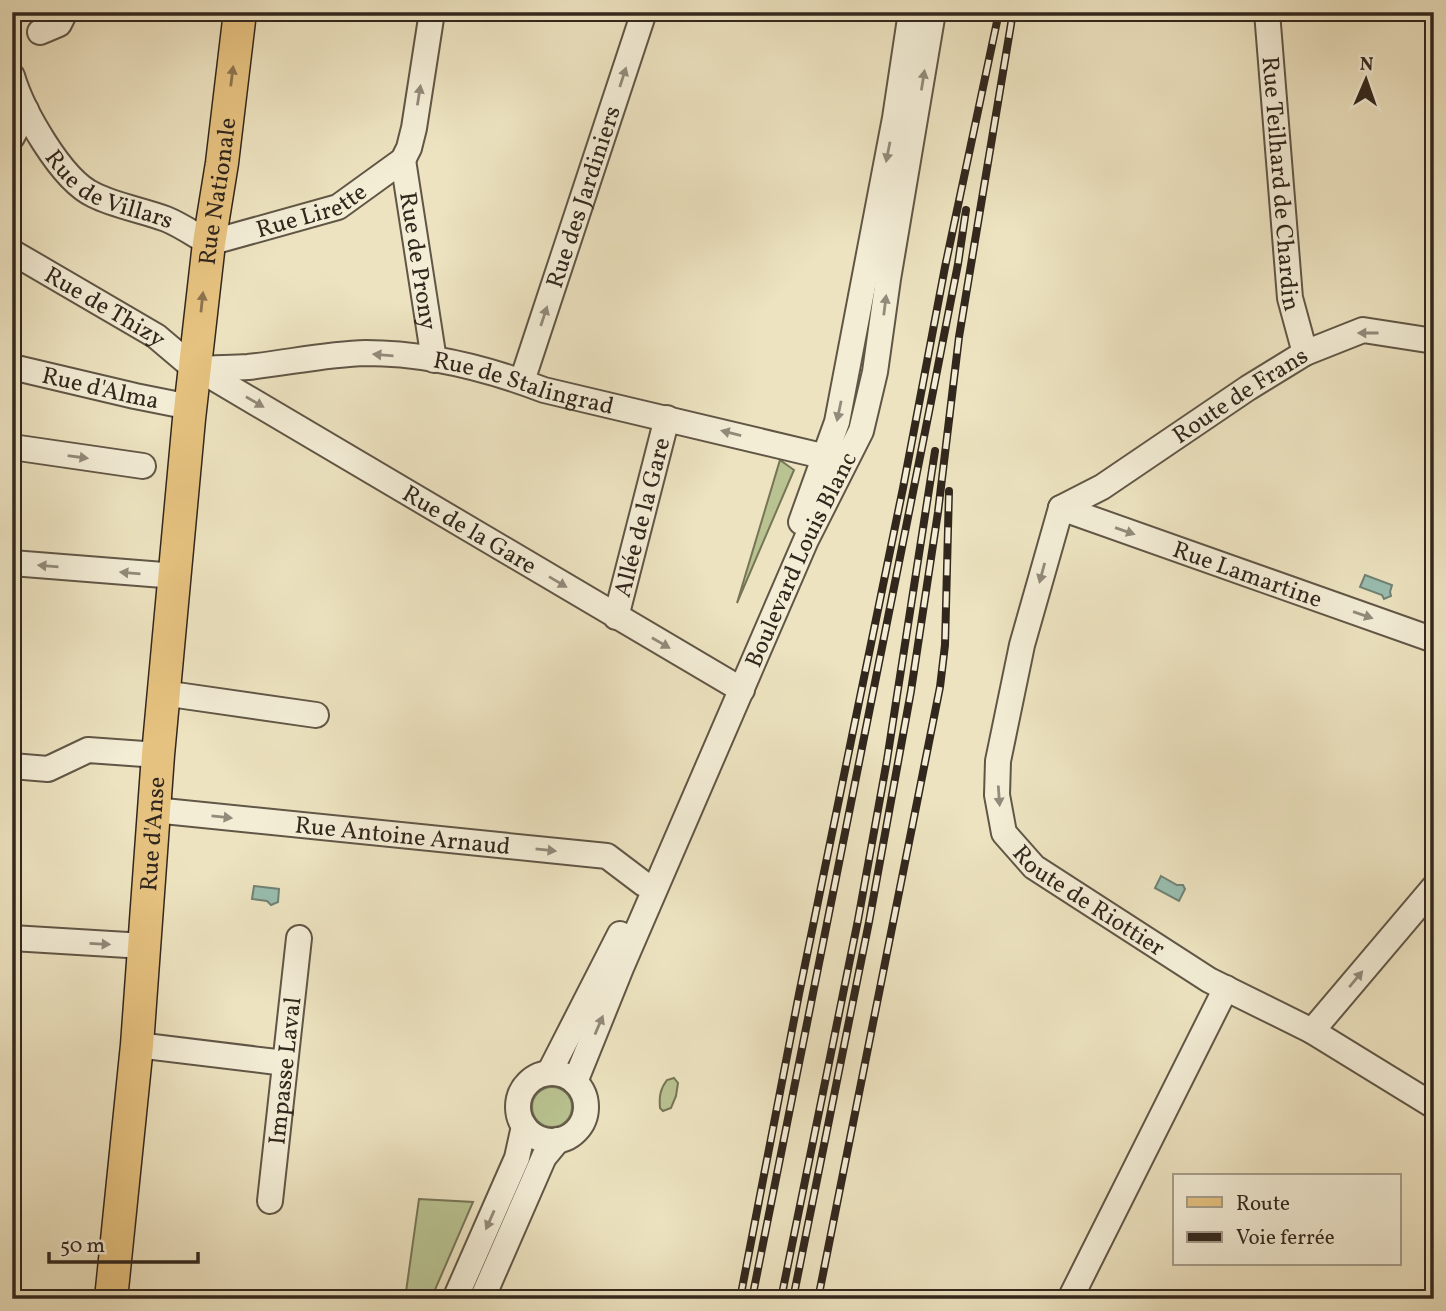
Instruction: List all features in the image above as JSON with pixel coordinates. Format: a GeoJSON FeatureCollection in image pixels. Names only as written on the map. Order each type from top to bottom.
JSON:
{"type":"FeatureCollection","features":[{"type":"Feature","properties":{"kind":"main road","name":"Rue Nationale"},"geometry":{"type":"LineString","coordinates":[[195,369],[240,12]]}},
{"type":"Feature","properties":{"kind":"main road","name":"Rue d'Anse"},"geometry":{"type":"LineString","coordinates":[[111,1299],[137,1045],[163,693],[195,369]]}},
{"type":"Feature","properties":{"kind":"street"},"geometry":{"type":"LineString","coordinates":[[40,32],[59,24],[65,12]]}},
{"type":"Feature","properties":{"kind":"street"},"geometry":{"type":"LineString","coordinates":[[402,160],[410,148],[432,12]]}},
{"type":"Feature","properties":{"kind":"street","name":"Rue des Jardiniers"},"geometry":{"type":"LineString","coordinates":[[522,381],[644,12]]}},
{"type":"Feature","properties":{"kind":"street","name":"Boulevard Louis Blanc"},"geometry":{"type":"LineString","coordinates":[[836,459],[837,422],[895,117],[911,12]]}},
{"type":"Feature","properties":{"kind":"street","name":"Boulevard Louis Blanc"},"geometry":{"type":"LineString","coordinates":[[575,1082],[737,688],[799,528],[836,459],[861,431],[875,372],[933,12]]}},
{"type":"Feature","properties":{"kind":"street","name":"Rue Teilhard de Chardin"},"geometry":{"type":"LineString","coordinates":[[1267,12],[1290,298],[1306,353]]}},
{"type":"Feature","properties":{"kind":"street","name":"Rue de Villars"},"geometry":{"type":"LineString","coordinates":[[12,76],[26,110],[70,178],[93,195],[169,220],[209,243]]}},
{"type":"Feature","properties":{"kind":"street"},"geometry":{"type":"LineString","coordinates":[[12,137],[26,110]]}},
{"type":"Feature","properties":{"kind":"street","name":"Rue Lirette"},"geometry":{"type":"LineString","coordinates":[[209,243],[338,207],[402,160]]}},
{"type":"Feature","properties":{"kind":"street","name":"Rue de Prony"},"geometry":{"type":"LineString","coordinates":[[402,160],[434,359]]}},
{"type":"Feature","properties":{"kind":"street","name":"Rue de Thizy"},"geometry":{"type":"LineString","coordinates":[[12,252],[156,336],[195,369]]}},
{"type":"Feature","properties":{"kind":"street","name":"Route de Frans"},"geometry":{"type":"LineString","coordinates":[[1061,508],[1102,487],[1248,388],[1306,353],[1363,330],[1434,341]]}},
{"type":"Feature","properties":{"kind":"street","name":"Rue de Stalingrad"},"geometry":{"type":"LineString","coordinates":[[195,369],[248,367],[307,358],[366,354],[434,359],[522,381],[544,390],[836,459]]}},
{"type":"Feature","properties":{"kind":"street","name":"Rue d'Alma"},"geometry":{"type":"LineString","coordinates":[[12,367],[190,407]]}},
{"type":"Feature","properties":{"kind":"street","name":"Rue de la Gare"},"geometry":{"type":"LineString","coordinates":[[195,369],[737,688]]}},
{"type":"Feature","properties":{"kind":"street","name":"Allée de la Gare"},"geometry":{"type":"LineString","coordinates":[[616,617],[667,418]]}},
{"type":"Feature","properties":{"kind":"street"},"geometry":{"type":"LineString","coordinates":[[12,447],[143,466]]}},
{"type":"Feature","properties":{"kind":"street","name":"Rue Lamartine"},"geometry":{"type":"LineString","coordinates":[[1061,508],[1434,640]]}},
{"type":"Feature","properties":{"kind":"street","name":"Route de Riottier"},"geometry":{"type":"LineString","coordinates":[[1061,508],[1022,645],[998,761],[997,794],[1004,833],[1034,867],[1209,979],[1312,1031],[1434,1106]]}},
{"type":"Feature","properties":{"kind":"street"},"geometry":{"type":"LineString","coordinates":[[12,563],[176,576]]}},
{"type":"Feature","properties":{"kind":"street","name":"Boulevard Louis Blanc"},"geometry":{"type":"LineString","coordinates":[[549,1073],[644,884],[737,688]]}},
{"type":"Feature","properties":{"kind":"street"},"geometry":{"type":"LineString","coordinates":[[163,693],[316,715]]}},
{"type":"Feature","properties":{"kind":"street"},"geometry":{"type":"LineString","coordinates":[[12,766],[48,769],[88,750],[158,755]]}},
{"type":"Feature","properties":{"kind":"street","name":"Rue Antoine Arnaud"},"geometry":{"type":"LineString","coordinates":[[154,810],[607,856],[644,884]]}},
{"type":"Feature","properties":{"kind":"street"},"geometry":{"type":"LineString","coordinates":[[1312,1031],[1434,887]]}},
{"type":"Feature","properties":{"kind":"street"},"geometry":{"type":"LineString","coordinates":[[12,938],[144,946]]}},
{"type":"Feature","properties":{"kind":"street","name":"Impasse Laval"},"geometry":{"type":"LineString","coordinates":[[270,1202],[299,939]]}},
{"type":"Feature","properties":{"kind":"street"},"geometry":{"type":"LineString","coordinates":[[1070,1299],[1226,988]]}},
{"type":"Feature","properties":{"kind":"street"},"geometry":{"type":"LineString","coordinates":[[137,1045],[285,1063]]}},
{"type":"Feature","properties":{"kind":"street"},"geometry":{"type":"LineString","coordinates":[[482,1299],[540,1167],[558,1140],[575,1132],[584,1116],[584,1097],[575,1082],[562,1075],[549,1073],[533,1079],[522,1091],[518,1107],[524,1126],[535,1137],[558,1140]]}},
{"type":"Feature","properties":{"kind":"street"},"geometry":{"type":"LineString","coordinates":[[455,1299],[517,1158],[524,1126]]}},
{"type":"Feature","properties":{"kind":"green space"},"geometry":{"type":"Polygon","coordinates":[[[780,460],[794,470],[737,603],[780,460]]]}},
{"type":"Feature","properties":{"kind":"green space"},"geometry":{"type":"Polygon","coordinates":[[[674,1078],[678,1083],[676,1096],[671,1108],[663,1111],[660,1108],[661,1090],[667,1080],[674,1078]]]}},
{"type":"Feature","properties":{"kind":"green space"},"geometry":{"type":"Polygon","coordinates":[[[552,1087],[566,1093],[572,1107],[566,1121],[552,1127],[538,1121],[532,1107],[538,1093],[552,1087]]]}},
{"type":"Feature","properties":{"kind":"green space"},"geometry":{"type":"Polygon","coordinates":[[[419,1199],[473,1202],[431,1299],[405,1299],[419,1199]]]}},
{"type":"Feature","properties":{"kind":"shaded area"},"geometry":{"type":"Polygon","coordinates":[[[1365,575],[1392,585],[1391,596],[1384,599],[1382,595],[1360,587],[1365,575]]]}},
{"type":"Feature","properties":{"kind":"shaded area"},"geometry":{"type":"Polygon","coordinates":[[[1161,876],[1177,885],[1183,885],[1185,889],[1179,901],[1155,888],[1161,876]]]}},
{"type":"Feature","properties":{"kind":"shaded area"},"geometry":{"type":"Polygon","coordinates":[[[254,886],[279,889],[278,902],[271,905],[267,901],[252,899],[254,886]]]}},
{"type":"Feature","properties":{"kind":"railway"},"geometry":{"type":"LineString","coordinates":[[740,1299],[945,267],[999,12]]}},
{"type":"Feature","properties":{"kind":"railway"},"geometry":{"type":"LineString","coordinates":[[793,1299],[869,922],[911,691],[938,512],[959,337],[1013,12]]}},
{"type":"Feature","properties":{"kind":"railway"},"geometry":{"type":"LineString","coordinates":[[752,1299],[929,412],[966,210]]}},
{"type":"Feature","properties":{"kind":"railway"},"geometry":{"type":"LineString","coordinates":[[781,1299],[858,920],[887,760],[935,451]]}},
{"type":"Feature","properties":{"kind":"railway"},"geometry":{"type":"LineString","coordinates":[[818,1299],[940,687],[945,645],[949,491]]}}]}
